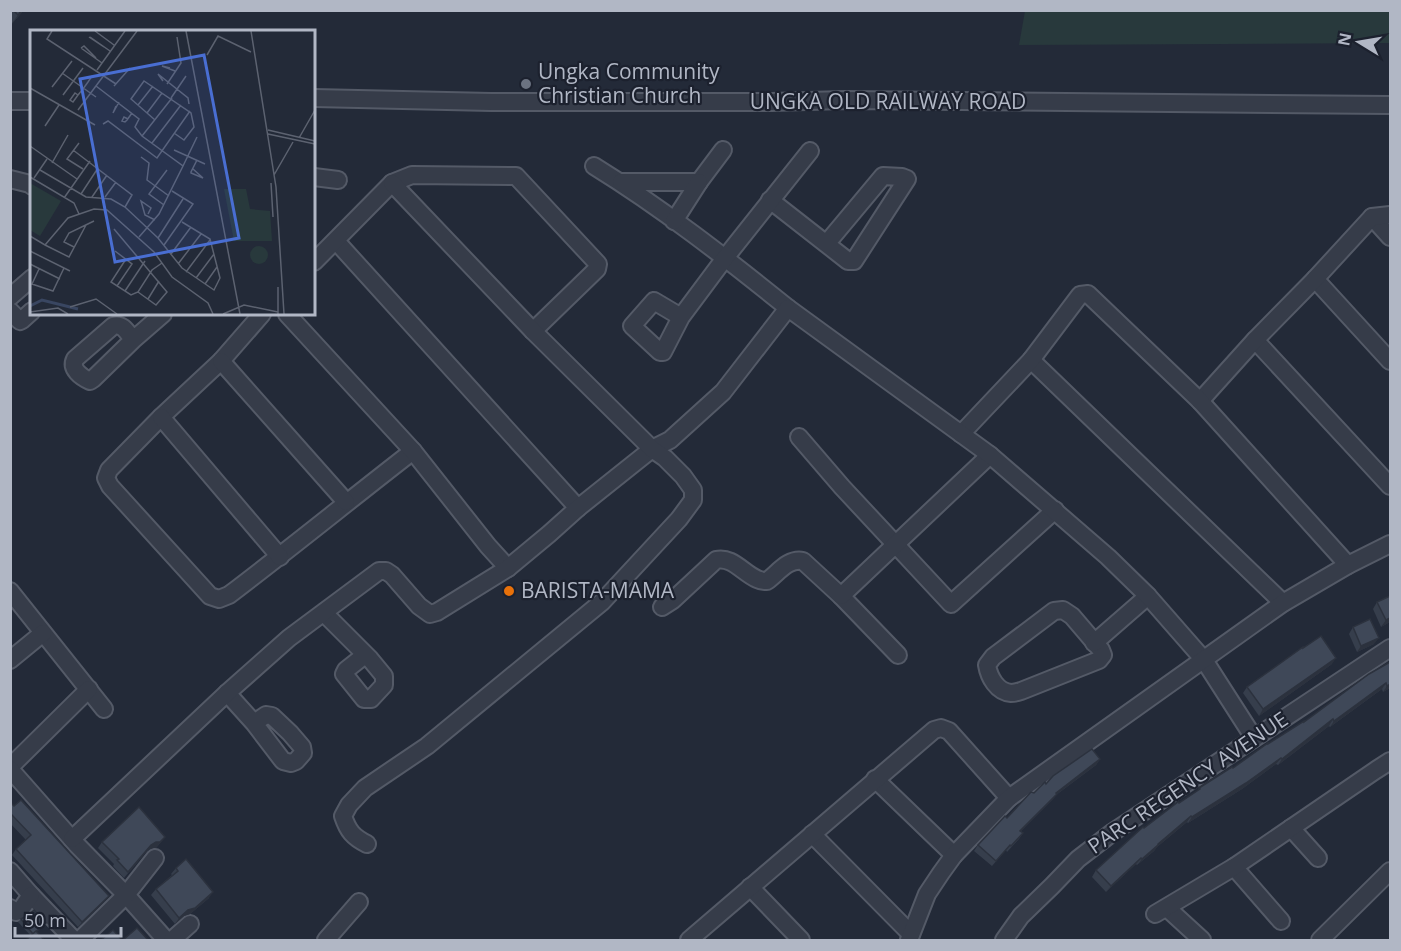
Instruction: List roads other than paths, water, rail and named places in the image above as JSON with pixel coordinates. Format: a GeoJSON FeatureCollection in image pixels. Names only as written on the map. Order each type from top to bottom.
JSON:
{"type":"FeatureCollection","features":[{"type":"Feature","properties":{"kind":"street","name":"UNGKA OLD RAILWAY ROAD"},"geometry":{"type":"LineString","coordinates":[[315,98],[491,102],[864,100],[1390,105]]}},
{"type":"Feature","properties":{"kind":"street"},"geometry":{"type":"LineString","coordinates":[[10,101],[30,101]]}},
{"type":"Feature","properties":{"kind":"street"},"geometry":{"type":"LineString","coordinates":[[674,221],[723,150]]}},
{"type":"Feature","properties":{"kind":"street"},"geometry":{"type":"LineString","coordinates":[[681,317],[810,151]]}},
{"type":"Feature","properties":{"kind":"street"},"geometry":{"type":"LineString","coordinates":[[594,166],[621,182],[725,258],[788,308],[990,455],[1055,510],[1108,556],[1148,596],[1204,660],[1254,738]]}},
{"type":"Feature","properties":{"kind":"street"},"geometry":{"type":"LineString","coordinates":[[315,261],[392,183],[412,175],[516,176],[598,264],[533,331]]}},
{"type":"Feature","properties":{"kind":"street"},"geometry":{"type":"LineString","coordinates":[[770,200],[848,261],[854,261],[907,179],[883,176],[827,243]]}},
{"type":"Feature","properties":{"kind":"street"},"geometry":{"type":"LineString","coordinates":[[315,177],[338,180]]}},
{"type":"Feature","properties":{"kind":"street"},"geometry":{"type":"LineString","coordinates":[[10,179],[30,184]]}},
{"type":"Feature","properties":{"kind":"street"},"geometry":{"type":"LineString","coordinates":[[621,182],[699,182]]}},
{"type":"Feature","properties":{"kind":"street"},"geometry":{"type":"LineString","coordinates":[[367,844],[356,839],[346,827],[343,816],[349,805],[365,788],[427,746],[602,602],[671,528],[693,500],[693,490],[683,476],[652,449],[533,331],[392,183]]}},
{"type":"Feature","properties":{"kind":"street"},"geometry":{"type":"LineString","coordinates":[[1200,400],[1372,217],[1390,215]]}},
{"type":"Feature","properties":{"kind":"street"},"geometry":{"type":"LineString","coordinates":[[1372,217],[1390,237]]}},
{"type":"Feature","properties":{"kind":"street"},"geometry":{"type":"LineString","coordinates":[[336,241],[578,508]]}},
{"type":"Feature","properties":{"kind":"street"},"geometry":{"type":"LineString","coordinates":[[1315,279],[1390,361]]}},
{"type":"Feature","properties":{"kind":"street"},"geometry":{"type":"LineString","coordinates":[[10,297],[30,280]]}},
{"type":"Feature","properties":{"kind":"street"},"geometry":{"type":"LineString","coordinates":[[961,434],[1031,360],[1080,295],[1088,294],[1200,400],[1348,565]]}},
{"type":"Feature","properties":{"kind":"street"},"geometry":{"type":"LineString","coordinates":[[72,839],[289,638],[379,571],[386,571],[392,575],[419,606],[430,614],[437,612],[508,568],[652,449],[670,440],[723,392],[788,308]]}},
{"type":"Feature","properties":{"kind":"street"},"geometry":{"type":"LineString","coordinates":[[10,312],[20,321],[30,313]]}},
{"type":"Feature","properties":{"kind":"street"},"geometry":{"type":"LineString","coordinates":[[133,340],[162,315]]}},
{"type":"Feature","properties":{"kind":"street"},"geometry":{"type":"LineString","coordinates":[[261,315],[221,361],[109,470],[106,478],[110,486],[210,596],[219,599],[229,596],[412,451]]}},
{"type":"Feature","properties":{"kind":"street"},"geometry":{"type":"LineString","coordinates":[[289,315],[412,451],[508,568]]}},
{"type":"Feature","properties":{"kind":"street"},"geometry":{"type":"LineString","coordinates":[[1254,340],[1390,486]]}},
{"type":"Feature","properties":{"kind":"street"},"geometry":{"type":"LineString","coordinates":[[1031,360],[1283,603]]}},
{"type":"Feature","properties":{"kind":"street"},"geometry":{"type":"LineString","coordinates":[[221,361],[346,502]]}},
{"type":"Feature","properties":{"kind":"street"},"geometry":{"type":"LineString","coordinates":[[161,417],[280,557]]}},
{"type":"Feature","properties":{"kind":"street"},"geometry":{"type":"LineString","coordinates":[[799,437],[842,487],[951,604],[1055,510]]}},
{"type":"Feature","properties":{"kind":"street"},"geometry":{"type":"LineString","coordinates":[[841,596],[990,455]]}},
{"type":"Feature","properties":{"kind":"street"},"geometry":{"type":"LineString","coordinates":[[812,834],[910,937],[927,894],[954,855],[1009,798],[1283,603],[1348,565],[1390,544]]}},
{"type":"Feature","properties":{"kind":"street"},"geometry":{"type":"LineString","coordinates":[[662,607],[673,600],[716,560],[723,558],[758,580],[767,581],[790,561],[803,561],[841,596],[898,655]]}},
{"type":"Feature","properties":{"kind":"street"},"geometry":{"type":"LineString","coordinates":[[10,591],[104,709]]}},
{"type":"Feature","properties":{"kind":"street"},"geometry":{"type":"LineString","coordinates":[[1094,643],[1148,596]]}},
{"type":"Feature","properties":{"kind":"street"},"geometry":{"type":"LineString","coordinates":[[1063,610],[1072,616],[1094,643],[1103,656],[1099,660],[1021,691],[1010,693],[999,689],[988,673],[987,665],[993,657],[1054,611],[1063,610]]}},
{"type":"Feature","properties":{"kind":"street"},"geometry":{"type":"LineString","coordinates":[[324,613],[365,655]]}},
{"type":"Feature","properties":{"kind":"street"},"geometry":{"type":"LineString","coordinates":[[10,660],[43,633]]}},
{"type":"Feature","properties":{"kind":"street","name":"PARC REGENCY AVENUE"},"geometry":{"type":"LineString","coordinates":[[1004,940],[1021,916],[1078,859],[1113,832],[1390,648]]}},
{"type":"Feature","properties":{"kind":"street"},"geometry":{"type":"LineString","coordinates":[[89,689],[10,768],[166,940]]}},
{"type":"Feature","properties":{"kind":"street"},"geometry":{"type":"LineString","coordinates":[[227,693],[255,723]]}},
{"type":"Feature","properties":{"kind":"street"},"geometry":{"type":"LineString","coordinates":[[689,940],[933,730],[941,728],[949,731],[1009,798]]}},
{"type":"Feature","properties":{"kind":"street"},"geometry":{"type":"LineString","coordinates":[[1202,940],[1161,911],[1234,867],[1390,761]]}},
{"type":"Feature","properties":{"kind":"street"},"geometry":{"type":"LineString","coordinates":[[875,779],[954,855]]}},
{"type":"Feature","properties":{"kind":"street"},"geometry":{"type":"LineString","coordinates":[[1291,828],[1318,858]]}},
{"type":"Feature","properties":{"kind":"street"},"geometry":{"type":"LineString","coordinates":[[80,940],[126,895],[155,858]]}},
{"type":"Feature","properties":{"kind":"street"},"geometry":{"type":"LineString","coordinates":[[1234,867],[1281,921]]}},
{"type":"Feature","properties":{"kind":"street"},"geometry":{"type":"LineString","coordinates":[[10,871],[74,940]]}},
{"type":"Feature","properties":{"kind":"street"},"geometry":{"type":"LineString","coordinates":[[1320,940],[1390,871]]}},
{"type":"Feature","properties":{"kind":"street"},"geometry":{"type":"LineString","coordinates":[[750,887],[801,940]]}},
{"type":"Feature","properties":{"kind":"street"},"geometry":{"type":"LineString","coordinates":[[10,908],[16,912],[20,911],[31,896]]}},
{"type":"Feature","properties":{"kind":"street"},"geometry":{"type":"LineString","coordinates":[[326,940],[359,902]]}},
{"type":"Feature","properties":{"kind":"street"},"geometry":{"type":"LineString","coordinates":[[172,940],[190,924]]}},
{"type":"Feature","properties":{"kind":"place","name":"Ungka Community Christian Church"},"geometry":{"type":"Point","coordinates":[526,84]}},
{"type":"Feature","properties":{"kind":"place","name":"BARISTA-MAMA"},"geometry":{"type":"Point","coordinates":[509,591]}}]}
